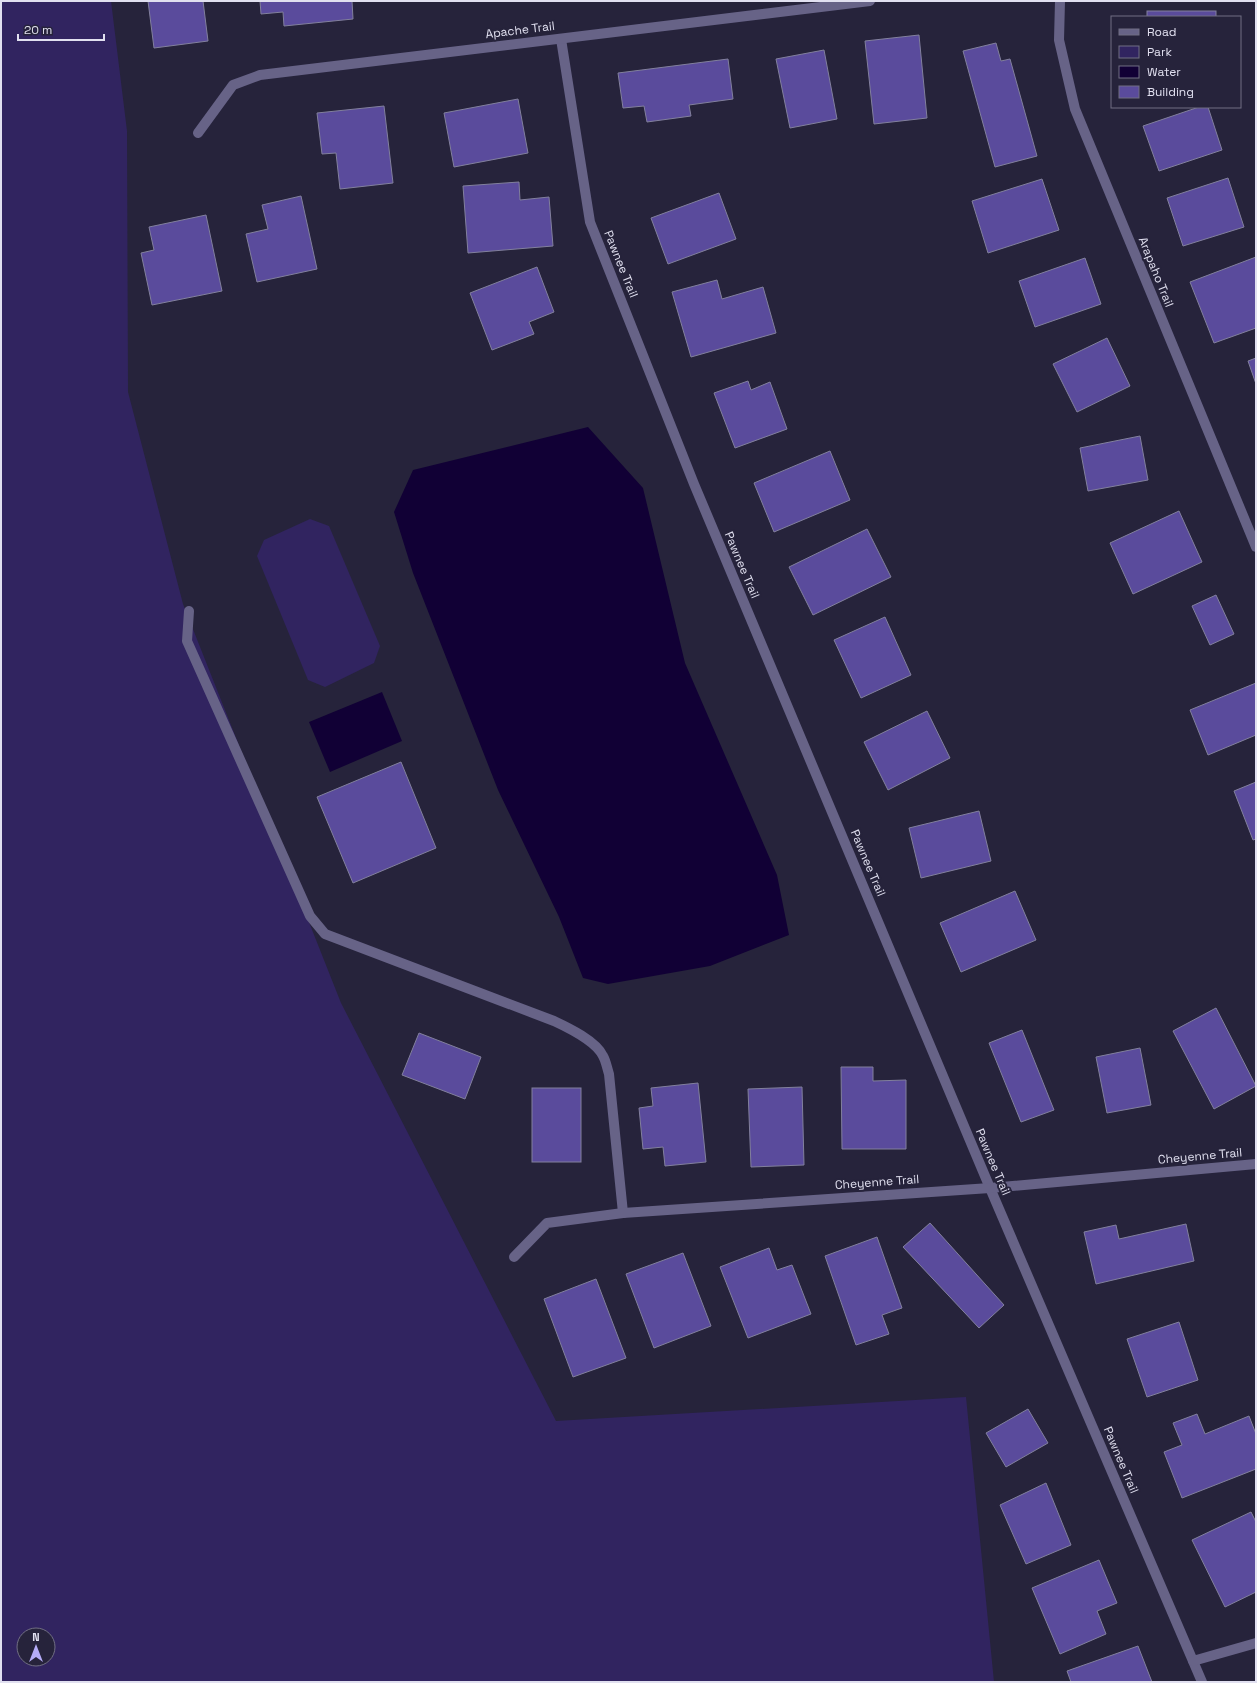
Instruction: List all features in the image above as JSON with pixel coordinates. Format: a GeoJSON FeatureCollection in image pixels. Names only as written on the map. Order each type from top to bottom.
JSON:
{"type":"FeatureCollection","features":[{"type":"Feature","properties":{"kind":"street","name":"Apache Trail"},"geometry":{"type":"LineString","coordinates":[[198,133],[233,85],[260,75],[870,1]]}},
{"type":"Feature","properties":{"kind":"street","name":"Arapaho Trail"},"geometry":{"type":"LineString","coordinates":[[1060,1],[1059,40],[1075,109],[1256,547]]}},
{"type":"Feature","properties":{"kind":"street","name":"Pawnee Trail"},"geometry":{"type":"LineString","coordinates":[[560,39],[590,222],[694,484],[990,1188],[1202,1682]]}},
{"type":"Feature","properties":{"kind":"street"},"geometry":{"type":"LineString","coordinates":[[189,611],[187,641],[310,916],[325,934],[554,1021],[578,1033],[594,1046],[602,1054],[609,1074],[623,1213]]}},
{"type":"Feature","properties":{"kind":"street","name":"Cheyenne Trail"},"geometry":{"type":"LineString","coordinates":[[514,1257],[547,1223],[623,1213],[990,1188],[1256,1164]]}},
{"type":"Feature","properties":{"kind":"street"},"geometry":{"type":"LineString","coordinates":[[1193,1661],[1256,1643]]}},
{"type":"Feature","properties":{"kind":"green space"},"geometry":{"type":"Polygon","coordinates":[[[1,1],[111,1],[127,131],[128,392],[183,604],[341,1003],[556,1421],[966,1397],[994,1682],[1,1682],[1,1]]]}},
{"type":"Feature","properties":{"kind":"green space"},"geometry":{"type":"Polygon","coordinates":[[[310,519],[329,526],[380,646],[374,663],[325,687],[308,680],[257,556],[264,540],[310,519]]]}},
{"type":"Feature","properties":{"kind":"water"},"geometry":{"type":"Polygon","coordinates":[[[588,427],[643,488],[685,663],[777,875],[789,935],[710,966],[608,984],[583,978],[559,917],[498,790],[413,573],[394,512],[413,470],[588,427]]]}},
{"type":"Feature","properties":{"kind":"water"},"geometry":{"type":"Polygon","coordinates":[[[382,692],[402,741],[330,772],[309,722],[382,692]]]}},
{"type":"Feature","properties":{"kind":"building"},"geometry":{"type":"Polygon","coordinates":[[[148,1],[203,1],[208,41],[154,48],[148,1]]]}},
{"type":"Feature","properties":{"kind":"building"},"geometry":{"type":"Polygon","coordinates":[[[260,1],[352,1],[353,19],[284,26],[283,12],[261,14],[260,1]]]}},
{"type":"Feature","properties":{"kind":"building"},"geometry":{"type":"Polygon","coordinates":[[[1147,11],[1216,11],[1216,16],[1147,16],[1147,11]]]}},
{"type":"Feature","properties":{"kind":"building"},"geometry":{"type":"Polygon","coordinates":[[[919,35],[927,118],[874,124],[865,41],[919,35]]]}},
{"type":"Feature","properties":{"kind":"building"},"geometry":{"type":"Polygon","coordinates":[[[996,43],[1001,61],[1010,59],[1037,156],[995,167],[963,51],[996,43]]]}},
{"type":"Feature","properties":{"kind":"building"},"geometry":{"type":"Polygon","coordinates":[[[824,50],[837,119],[790,128],[776,59],[824,50]]]}},
{"type":"Feature","properties":{"kind":"building"},"geometry":{"type":"Polygon","coordinates":[[[728,59],[733,99],[689,105],[691,116],[647,122],[644,106],[623,108],[618,73],[728,59]]]}},
{"type":"Feature","properties":{"kind":"building"},"geometry":{"type":"Polygon","coordinates":[[[518,99],[528,153],[454,167],[444,113],[518,99]]]}},
{"type":"Feature","properties":{"kind":"building"},"geometry":{"type":"Polygon","coordinates":[[[384,106],[393,183],[340,189],[336,153],[322,154],[317,113],[384,106]]]}},
{"type":"Feature","properties":{"kind":"building"},"geometry":{"type":"Polygon","coordinates":[[[1196,108],[1208,108],[1222,150],[1159,171],[1143,126],[1196,108]]]}},
{"type":"Feature","properties":{"kind":"building"},"geometry":{"type":"Polygon","coordinates":[[[1228,178],[1244,227],[1183,246],[1167,198],[1228,178]]]}},
{"type":"Feature","properties":{"kind":"building"},"geometry":{"type":"Polygon","coordinates":[[[1042,179],[1059,230],[988,253],[972,201],[1042,179]]]}},
{"type":"Feature","properties":{"kind":"building"},"geometry":{"type":"Polygon","coordinates":[[[519,182],[520,200],[549,197],[553,246],[468,253],[463,186],[519,182]]]}},
{"type":"Feature","properties":{"kind":"building"},"geometry":{"type":"Polygon","coordinates":[[[719,193],[736,239],[668,264],[651,218],[719,193]]]}},
{"type":"Feature","properties":{"kind":"building"},"geometry":{"type":"Polygon","coordinates":[[[301,196],[317,269],[257,282],[246,234],[268,229],[262,205],[301,196]]]}},
{"type":"Feature","properties":{"kind":"building"},"geometry":{"type":"Polygon","coordinates":[[[206,215],[222,291],[152,305],[141,253],[154,250],[149,227],[206,215]]]}},
{"type":"Feature","properties":{"kind":"building"},"geometry":{"type":"Polygon","coordinates":[[[1256,257],[1256,328],[1214,343],[1190,282],[1256,257]]]}},
{"type":"Feature","properties":{"kind":"building"},"geometry":{"type":"Polygon","coordinates":[[[1085,258],[1101,304],[1035,327],[1019,281],[1085,258]]]}},
{"type":"Feature","properties":{"kind":"building"},"geometry":{"type":"Polygon","coordinates":[[[537,267],[554,312],[529,322],[534,334],[492,350],[470,293],[537,267]]]}},
{"type":"Feature","properties":{"kind":"building"},"geometry":{"type":"Polygon","coordinates":[[[717,280],[722,299],[763,287],[776,333],[691,357],[672,292],[717,280]]]}},
{"type":"Feature","properties":{"kind":"building"},"geometry":{"type":"Polygon","coordinates":[[[1107,338],[1130,386],[1077,412],[1053,364],[1107,338]]]}},
{"type":"Feature","properties":{"kind":"building"},"geometry":{"type":"Polygon","coordinates":[[[1256,358],[1256,384],[1248,361],[1256,358]]]}},
{"type":"Feature","properties":{"kind":"building"},"geometry":{"type":"Polygon","coordinates":[[[748,381],[751,390],[770,382],[787,429],[735,448],[714,393],[748,381]]]}},
{"type":"Feature","properties":{"kind":"building"},"geometry":{"type":"Polygon","coordinates":[[[1140,436],[1148,480],[1088,491],[1080,448],[1140,436]]]}},
{"type":"Feature","properties":{"kind":"building"},"geometry":{"type":"Polygon","coordinates":[[[830,451],[850,500],[774,532],[754,483],[830,451]]]}},
{"type":"Feature","properties":{"kind":"building"},"geometry":{"type":"Polygon","coordinates":[[[1179,511],[1202,562],[1133,594],[1110,543],[1179,511]]]}},
{"type":"Feature","properties":{"kind":"building"},"geometry":{"type":"Polygon","coordinates":[[[867,529],[891,577],[813,615],[789,567],[867,529]]]}},
{"type":"Feature","properties":{"kind":"building"},"geometry":{"type":"Polygon","coordinates":[[[1216,595],[1234,634],[1210,645],[1192,606],[1216,595]]]}},
{"type":"Feature","properties":{"kind":"building"},"geometry":{"type":"Polygon","coordinates":[[[885,617],[911,675],[861,698],[834,640],[885,617]]]}},
{"type":"Feature","properties":{"kind":"building"},"geometry":{"type":"Polygon","coordinates":[[[1256,683],[1256,735],[1208,755],[1190,710],[1256,683]]]}},
{"type":"Feature","properties":{"kind":"building"},"geometry":{"type":"Polygon","coordinates":[[[927,711],[950,758],[888,790],[864,742],[927,711]]]}},
{"type":"Feature","properties":{"kind":"building"},"geometry":{"type":"Polygon","coordinates":[[[401,762],[436,848],[353,883],[317,797],[401,762]]]}},
{"type":"Feature","properties":{"kind":"building"},"geometry":{"type":"Polygon","coordinates":[[[1256,782],[1256,839],[1253,840],[1234,791],[1256,782]]]}},
{"type":"Feature","properties":{"kind":"building"},"geometry":{"type":"Polygon","coordinates":[[[979,811],[991,861],[921,878],[909,828],[979,811]]]}},
{"type":"Feature","properties":{"kind":"building"},"geometry":{"type":"Polygon","coordinates":[[[1015,891],[1036,940],[961,972],[940,923],[1015,891]]]}},
{"type":"Feature","properties":{"kind":"building"},"geometry":{"type":"Polygon","coordinates":[[[1216,1008],[1256,1086],[1214,1109],[1173,1031],[1216,1008]]]}},
{"type":"Feature","properties":{"kind":"building"},"geometry":{"type":"Polygon","coordinates":[[[1022,1030],[1054,1110],[1021,1122],[989,1043],[1022,1030]]]}},
{"type":"Feature","properties":{"kind":"building"},"geometry":{"type":"Polygon","coordinates":[[[419,1033],[481,1057],[465,1099],[402,1075],[419,1033]]]}},
{"type":"Feature","properties":{"kind":"building"},"geometry":{"type":"Polygon","coordinates":[[[1140,1048],[1151,1105],[1107,1113],[1096,1057],[1140,1048]]]}},
{"type":"Feature","properties":{"kind":"building"},"geometry":{"type":"Polygon","coordinates":[[[841,1067],[873,1067],[873,1081],[906,1080],[906,1149],[842,1149],[841,1067]]]}},
{"type":"Feature","properties":{"kind":"building"},"geometry":{"type":"Polygon","coordinates":[[[698,1083],[706,1162],[665,1166],[663,1147],[643,1149],[639,1108],[653,1106],[651,1088],[698,1083]]]}},
{"type":"Feature","properties":{"kind":"building"},"geometry":{"type":"Polygon","coordinates":[[[802,1087],[804,1165],[751,1167],[748,1089],[802,1087]]]}},
{"type":"Feature","properties":{"kind":"building"},"geometry":{"type":"Polygon","coordinates":[[[532,1088],[581,1088],[581,1162],[532,1162],[532,1088]]]}},
{"type":"Feature","properties":{"kind":"building"},"geometry":{"type":"Polygon","coordinates":[[[930,1223],[1004,1305],[979,1328],[903,1247],[930,1223]]]}},
{"type":"Feature","properties":{"kind":"building"},"geometry":{"type":"Polygon","coordinates":[[[1186,1224],[1194,1261],[1096,1284],[1084,1232],[1116,1225],[1119,1239],[1186,1224]]]}},
{"type":"Feature","properties":{"kind":"building"},"geometry":{"type":"Polygon","coordinates":[[[877,1237],[902,1308],[882,1315],[889,1334],[856,1345],[825,1256],[877,1237]]]}},
{"type":"Feature","properties":{"kind":"building"},"geometry":{"type":"Polygon","coordinates":[[[769,1248],[777,1270],[792,1265],[811,1314],[748,1338],[720,1267],[769,1248]]]}},
{"type":"Feature","properties":{"kind":"building"},"geometry":{"type":"Polygon","coordinates":[[[683,1253],[711,1326],[654,1348],[626,1274],[683,1253]]]}},
{"type":"Feature","properties":{"kind":"building"},"geometry":{"type":"Polygon","coordinates":[[[596,1279],[626,1358],[573,1377],[544,1299],[596,1279]]]}},
{"type":"Feature","properties":{"kind":"building"},"geometry":{"type":"Polygon","coordinates":[[[1179,1322],[1198,1380],[1147,1397],[1127,1339],[1179,1322]]]}},
{"type":"Feature","properties":{"kind":"building"},"geometry":{"type":"Polygon","coordinates":[[[1028,1409],[1048,1443],[1006,1467],[986,1433],[1028,1409]]]}},
{"type":"Feature","properties":{"kind":"building"},"geometry":{"type":"Polygon","coordinates":[[[1197,1414],[1205,1434],[1249,1416],[1256,1434],[1256,1469],[1182,1498],[1164,1452],[1182,1445],[1173,1423],[1197,1414]]]}},
{"type":"Feature","properties":{"kind":"building"},"geometry":{"type":"Polygon","coordinates":[[[1046,1483],[1071,1545],[1026,1564],[1000,1505],[1046,1483]]]}},
{"type":"Feature","properties":{"kind":"building"},"geometry":{"type":"Polygon","coordinates":[[[1251,1512],[1256,1522],[1256,1592],[1225,1607],[1192,1540],[1251,1512]]]}},
{"type":"Feature","properties":{"kind":"building"},"geometry":{"type":"Polygon","coordinates":[[[1099,1560],[1117,1603],[1097,1611],[1106,1634],[1060,1654],[1032,1588],[1099,1560]]]}},
{"type":"Feature","properties":{"kind":"building"},"geometry":{"type":"Polygon","coordinates":[[[1138,1646],[1152,1682],[1071,1682],[1067,1671],[1138,1646]]]}}]}
